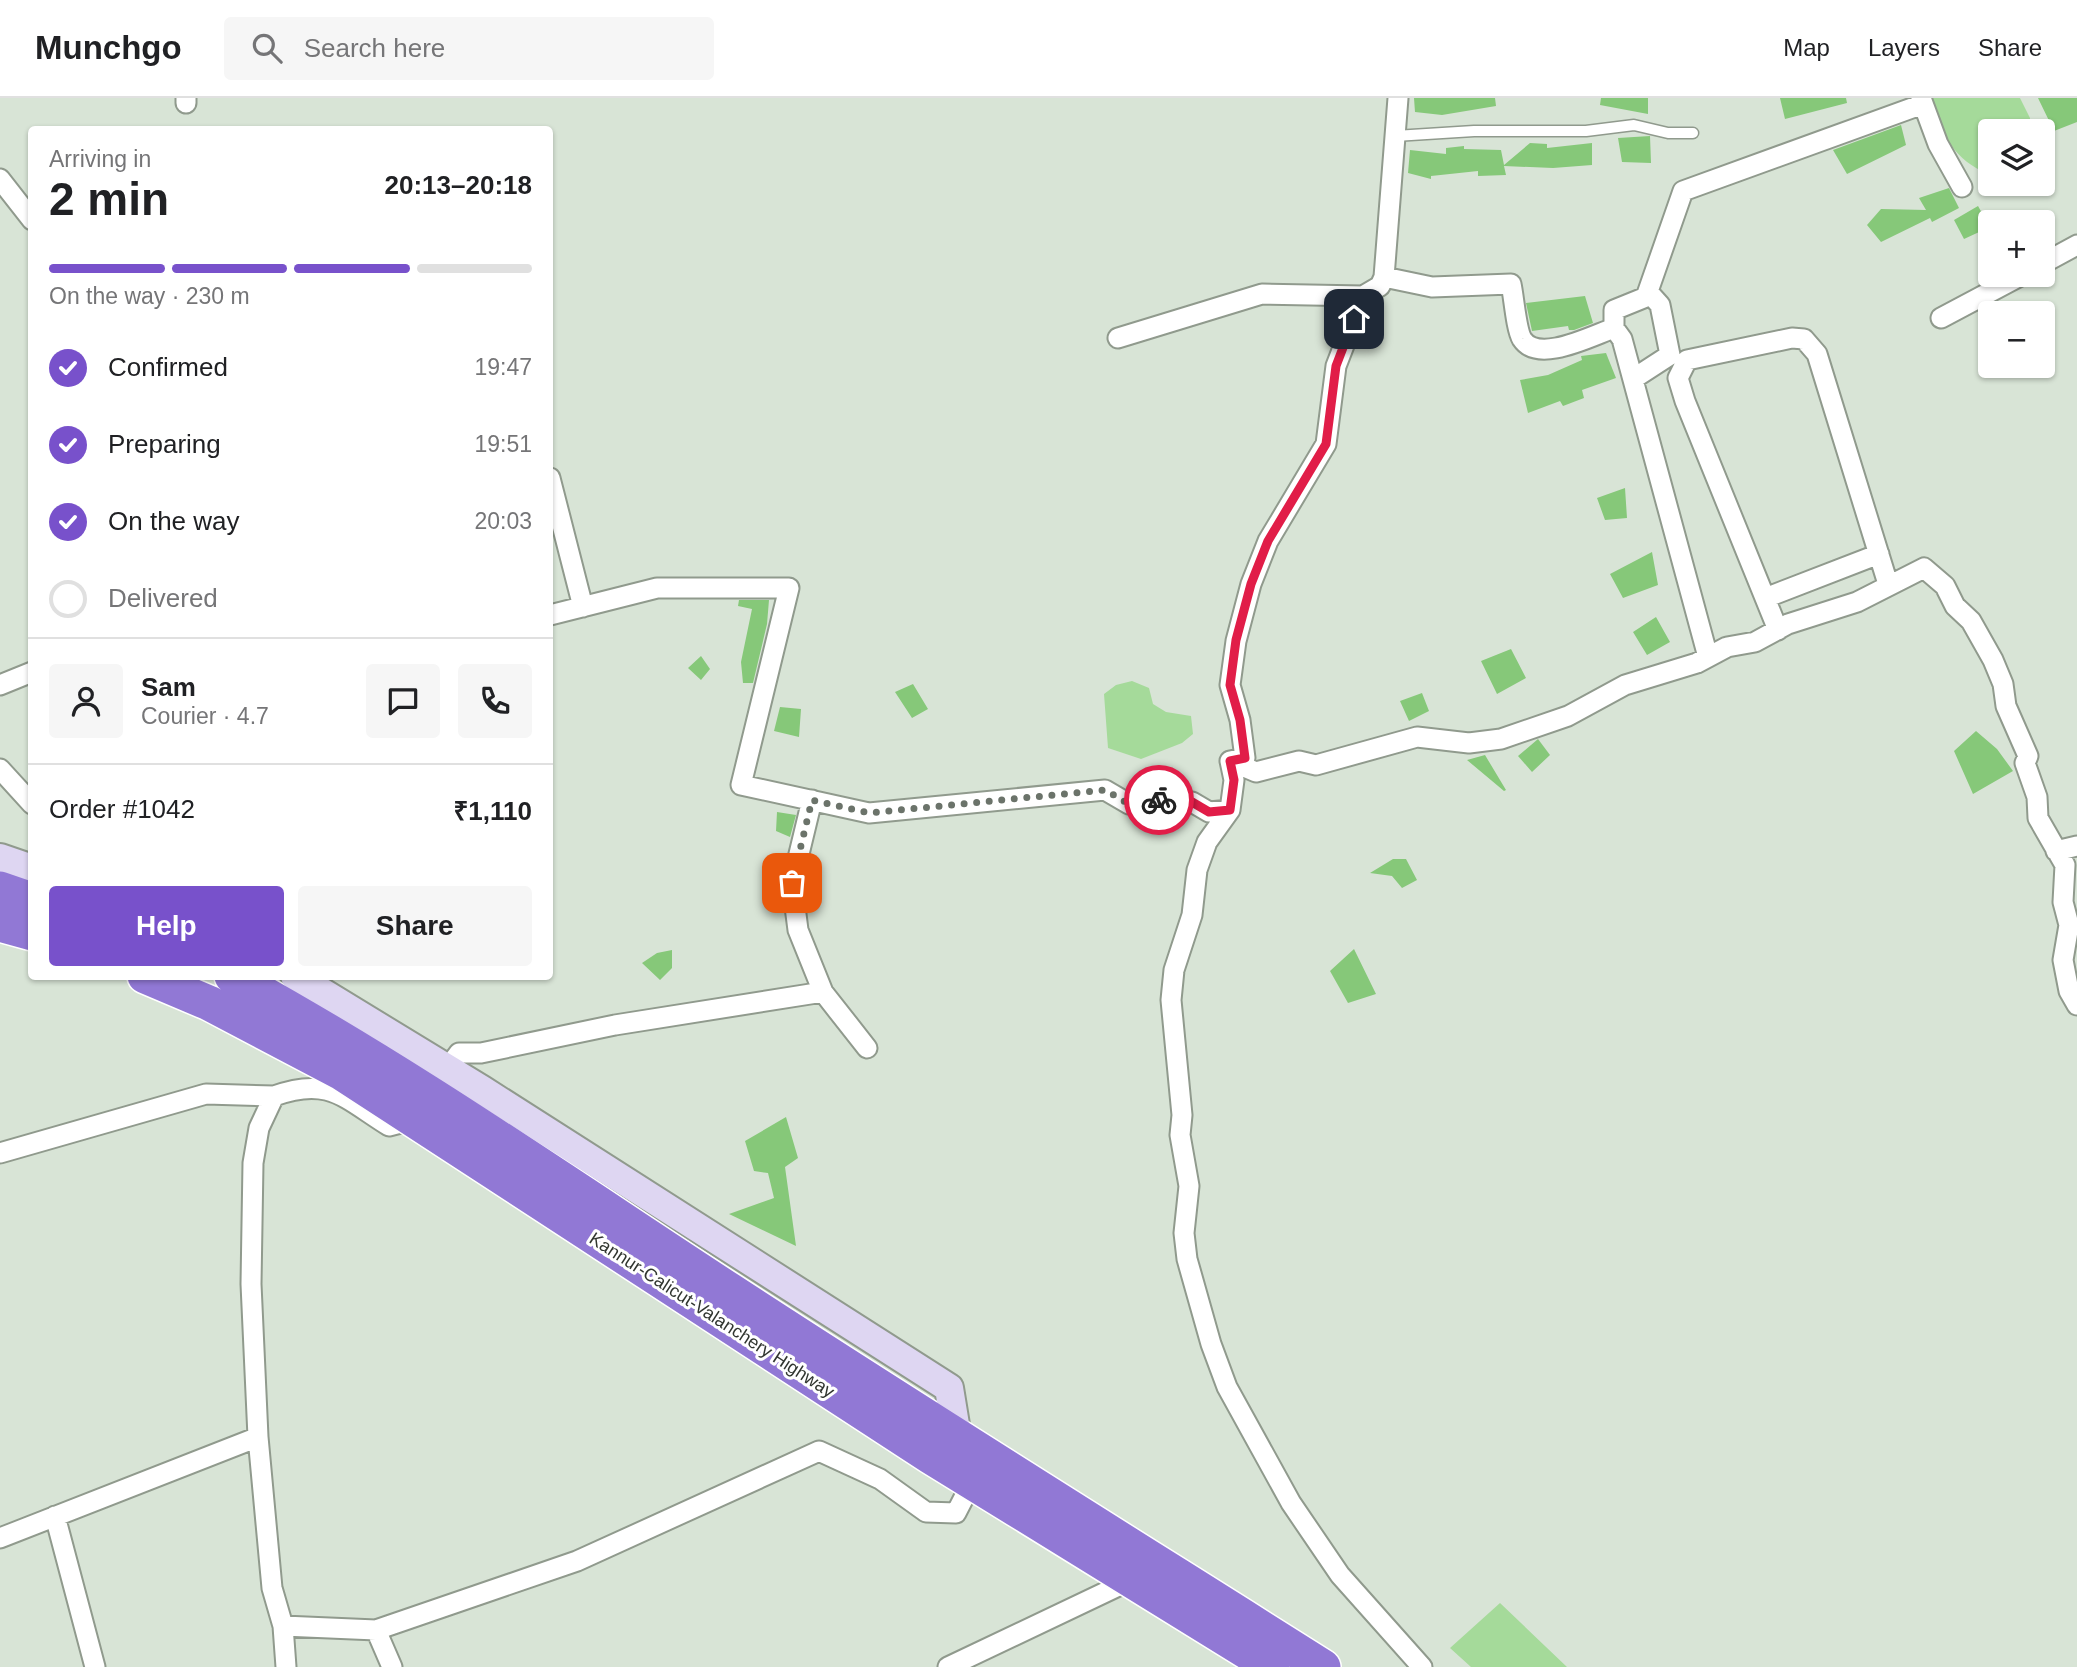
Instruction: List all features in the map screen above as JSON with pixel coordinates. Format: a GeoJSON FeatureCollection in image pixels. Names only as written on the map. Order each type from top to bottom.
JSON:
{"type":"FeatureCollection","features":[{"type":"Feature","properties":{"kind":"highway"},"geometry":{"type":"LineString","coordinates":[[0,889],[28,899]]}},
{"type":"Feature","properties":{"kind":"highway"},"geometry":{"type":"LineString","coordinates":[[0,924],[28,932]]}},
{"type":"Feature","properties":{"kind":"highway","name":"Kannur-Calicut-Valanchery Highway"},"geometry":{"type":"LineString","coordinates":[[154,980],[209,1003],[342,1073],[972,1482],[1272,1667]]}},
{"type":"Feature","properties":{"kind":"highway","name":"Kannur-Calicut-Valanchery Highway"},"geometry":{"type":"LineString","coordinates":[[239,980],[294,1010],[453,1109],[957,1437],[1322,1667]]}},
{"type":"Feature","properties":{"kind":"street"},"geometry":{"type":"LineString","coordinates":[[1118,338],[1262,294],[1363,296],[1380,286],[1384,277],[1398,98]]}},
{"type":"Feature","properties":{"kind":"street"},"geometry":{"type":"LineString","coordinates":[[1646,297],[1683,191],[1922,101],[1938,144],[1962,187]]}},
{"type":"Feature","properties":{"kind":"street"},"geometry":{"type":"LineString","coordinates":[[0,179],[28,215]]}},
{"type":"Feature","properties":{"kind":"street"},"geometry":{"type":"LineString","coordinates":[[2055,257],[2077,245]]}},
{"type":"Feature","properties":{"kind":"street"},"geometry":{"type":"LineString","coordinates":[[1384,277],[1432,288],[1511,284],[1521,337],[1532,349],[1546,351],[1614,328]]}},
{"type":"Feature","properties":{"kind":"street"},"geometry":{"type":"LineString","coordinates":[[1941,318],[1999,287]]}},
{"type":"Feature","properties":{"kind":"street"},"geometry":{"type":"LineString","coordinates":[[1633,379],[1670,355],[1661,305],[1651,295],[1614,310],[1614,328],[1622,339],[1708,657]]}},
{"type":"Feature","properties":{"kind":"street"},"geometry":{"type":"LineString","coordinates":[[1230,761],[1245,758],[1240,720],[1230,685],[1236,640],[1251,584],[1268,541],[1326,444],[1336,366],[1363,296]]}},
{"type":"Feature","properties":{"kind":"street"},"geometry":{"type":"LineString","coordinates":[[1778,630],[1685,401],[1678,378],[1687,360],[1792,338],[1804,339],[1817,354],[1888,583]]}},
{"type":"Feature","properties":{"kind":"street"},"geometry":{"type":"LineString","coordinates":[[553,490],[583,607]]}},
{"type":"Feature","properties":{"kind":"street"},"geometry":{"type":"LineString","coordinates":[[1765,598],[1879,554]]}},
{"type":"Feature","properties":{"kind":"street"},"geometry":{"type":"LineString","coordinates":[[1230,761],[1256,772],[1299,761],[1316,765],[1417,737],[1469,743],[1501,739],[1568,716],[1625,685],[1708,657],[1727,647],[1755,642],[1778,630],[1857,602],[1888,583],[1924,568],[1935,575],[1955,606],[1971,621],[2003,684],[2006,706],[2028,756],[2025,763],[2037,797],[2038,818],[2065,864],[2063,902],[2069,925],[2063,960],[2065,976],[2077,1005]]}},
{"type":"Feature","properties":{"kind":"street"},"geometry":{"type":"LineString","coordinates":[[553,614],[657,588],[789,589],[741,785],[869,813],[1105,790],[1129,804],[1160,800],[1192,802],[1209,812],[1230,810]]}},
{"type":"Feature","properties":{"kind":"street"},"geometry":{"type":"LineString","coordinates":[[0,685],[28,674]]}},
{"type":"Feature","properties":{"kind":"street"},"geometry":{"type":"LineString","coordinates":[[1230,761],[1234,780],[1230,810],[1207,842],[1198,870],[1192,915],[1174,970],[1171,1000],[1182,1115],[1180,1135],[1189,1186],[1184,1233],[1192,1284],[1227,1387],[1291,1503],[1340,1575],[1422,1667]]}},
{"type":"Feature","properties":{"kind":"street"},"geometry":{"type":"LineString","coordinates":[[0,769],[28,800]]}},
{"type":"Feature","properties":{"kind":"street"},"geometry":{"type":"LineString","coordinates":[[812,800],[792,883],[797,930],[823,992],[867,1048]]}},
{"type":"Feature","properties":{"kind":"street"},"geometry":{"type":"LineString","coordinates":[[2056,851],[2077,846]]}},
{"type":"Feature","properties":{"kind":"street"},"geometry":{"type":"LineString","coordinates":[[0,858],[28,868]]}},
{"type":"Feature","properties":{"kind":"street"},"geometry":{"type":"LineString","coordinates":[[302,980],[447,1069],[949,1388],[957,1437]]}},
{"type":"Feature","properties":{"kind":"street"},"geometry":{"type":"LineString","coordinates":[[447,1069],[459,1053],[481,1053],[615,1025],[823,992]]}},
{"type":"Feature","properties":{"kind":"street"},"geometry":{"type":"LineString","coordinates":[[0,1153],[206,1094],[274,1096],[297,1087],[333,1090],[389,1126],[412,1120]]}},
{"type":"Feature","properties":{"kind":"street"},"geometry":{"type":"LineString","coordinates":[[274,1096],[259,1128],[250,1189],[258,1437],[272,1588],[283,1626],[286,1667]]}},
{"type":"Feature","properties":{"kind":"street"},"geometry":{"type":"LineString","coordinates":[[0,1538],[258,1437]]}},
{"type":"Feature","properties":{"kind":"street"},"geometry":{"type":"LineString","coordinates":[[283,1626],[376,1630],[577,1561],[820,1451],[880,1479],[926,1511],[956,1513],[972,1482]]}},
{"type":"Feature","properties":{"kind":"street"},"geometry":{"type":"LineString","coordinates":[[55,1516],[94,1667]]}},
{"type":"Feature","properties":{"kind":"street"},"geometry":{"type":"LineString","coordinates":[[948,1667],[1131,1580]]}},
{"type":"Feature","properties":{"kind":"street"},"geometry":{"type":"LineString","coordinates":[[376,1630],[392,1667]]}},
{"type":"Feature","properties":{"kind":"lane"},"geometry":{"type":"LineString","coordinates":[[1394,136],[1474,131],[1586,131],[1634,125],[1668,133],[1693,133]]}},
{"type":"Feature","properties":{"kind":"green space"},"geometry":{"type":"Polygon","coordinates":[[[1928,98],[2020,98],[2030,118],[1978,119],[1978,169],[1955,150],[1937,120],[1928,98]]]}},
{"type":"Feature","properties":{"kind":"green space"},"geometry":{"type":"Polygon","coordinates":[[[1132,681],[1149,688],[1153,704],[1166,712],[1191,716],[1193,734],[1182,743],[1141,759],[1108,748],[1104,694],[1116,685],[1132,681]]]}},
{"type":"Feature","properties":{"kind":"green space"},"geometry":{"type":"Polygon","coordinates":[[[1500,1603],[1567,1667],[1471,1667],[1450,1648],[1500,1603]]]}},
{"type":"Feature","properties":{"kind":"building"},"geometry":{"type":"Polygon","coordinates":[[[1414,98],[1495,98],[1496,106],[1442,115],[1415,112],[1414,98]]]}},
{"type":"Feature","properties":{"kind":"building"},"geometry":{"type":"Polygon","coordinates":[[[1601,98],[1648,98],[1648,114],[1600,105],[1601,98]]]}},
{"type":"Feature","properties":{"kind":"building"},"geometry":{"type":"Polygon","coordinates":[[[1780,98],[1846,98],[1847,103],[1785,119],[1780,98]]]}},
{"type":"Feature","properties":{"kind":"building"},"geometry":{"type":"Polygon","coordinates":[[[2038,98],[2077,98],[2077,122],[2055,131],[2055,119],[2048,119],[2038,98]]]}},
{"type":"Feature","properties":{"kind":"building"},"geometry":{"type":"Polygon","coordinates":[[[1901,125],[1906,145],[1847,174],[1833,150],[1901,125]]]}},
{"type":"Feature","properties":{"kind":"building"},"geometry":{"type":"Polygon","coordinates":[[[1650,136],[1651,163],[1622,162],[1618,138],[1650,136]]]}},
{"type":"Feature","properties":{"kind":"building"},"geometry":{"type":"Polygon","coordinates":[[[1530,143],[1547,144],[1547,148],[1592,143],[1592,165],[1553,168],[1504,166],[1506,175],[1478,176],[1478,171],[1431,176],[1431,179],[1408,173],[1410,150],[1446,154],[1446,148],[1464,146],[1464,149],[1501,150],[1504,165],[1530,143]]]}},
{"type":"Feature","properties":{"kind":"building"},"geometry":{"type":"Polygon","coordinates":[[[1949,188],[1959,208],[1932,222],[1930,218],[1881,242],[1867,225],[1881,209],[1926,210],[1919,198],[1949,188]]]}},
{"type":"Feature","properties":{"kind":"building"},"geometry":{"type":"Polygon","coordinates":[[[1978,206],[1980,210],[1978,210],[1978,233],[1964,239],[1954,220],[1978,206]]]}},
{"type":"Feature","properties":{"kind":"building"},"geometry":{"type":"Polygon","coordinates":[[[1585,296],[1593,323],[1574,330],[1569,330],[1568,326],[1532,331],[1526,303],[1585,296]]]}},
{"type":"Feature","properties":{"kind":"building"},"geometry":{"type":"Polygon","coordinates":[[[1606,353],[1616,378],[1582,390],[1584,398],[1563,406],[1560,401],[1528,413],[1520,380],[1548,375],[1582,360],[1581,356],[1606,353]]]}},
{"type":"Feature","properties":{"kind":"building"},"geometry":{"type":"Polygon","coordinates":[[[1625,488],[1627,518],[1605,520],[1597,498],[1625,488]]]}},
{"type":"Feature","properties":{"kind":"building"},"geometry":{"type":"Polygon","coordinates":[[[1652,552],[1658,585],[1623,598],[1610,574],[1652,552]]]}},
{"type":"Feature","properties":{"kind":"building"},"geometry":{"type":"Polygon","coordinates":[[[739,600],[769,600],[767,624],[753,683],[743,683],[741,662],[752,609],[738,606],[739,600]]]}},
{"type":"Feature","properties":{"kind":"building"},"geometry":{"type":"Polygon","coordinates":[[[1656,617],[1670,642],[1647,655],[1633,632],[1656,617]]]}},
{"type":"Feature","properties":{"kind":"building"},"geometry":{"type":"Polygon","coordinates":[[[1511,649],[1526,678],[1497,694],[1481,661],[1511,649]]]}},
{"type":"Feature","properties":{"kind":"building"},"geometry":{"type":"Polygon","coordinates":[[[701,656],[710,669],[701,680],[688,668],[701,656]]]}},
{"type":"Feature","properties":{"kind":"building"},"geometry":{"type":"Polygon","coordinates":[[[913,684],[928,709],[912,718],[895,692],[913,684]]]}},
{"type":"Feature","properties":{"kind":"building"},"geometry":{"type":"Polygon","coordinates":[[[1422,693],[1429,711],[1409,721],[1400,701],[1422,693]]]}},
{"type":"Feature","properties":{"kind":"building"},"geometry":{"type":"Polygon","coordinates":[[[780,707],[801,709],[799,737],[774,731],[780,707]]]}},
{"type":"Feature","properties":{"kind":"building"},"geometry":{"type":"Polygon","coordinates":[[[1976,731],[1997,749],[2013,771],[1973,794],[1954,751],[1976,731]]]}},
{"type":"Feature","properties":{"kind":"building"},"geometry":{"type":"Polygon","coordinates":[[[1538,739],[1550,755],[1532,772],[1518,756],[1538,739]]]}},
{"type":"Feature","properties":{"kind":"building"},"geometry":{"type":"Polygon","coordinates":[[[1485,755],[1506,790],[1467,760],[1485,755]]]}},
{"type":"Feature","properties":{"kind":"building"},"geometry":{"type":"Polygon","coordinates":[[[777,812],[796,815],[790,837],[776,831],[777,812]]]}},
{"type":"Feature","properties":{"kind":"building"},"geometry":{"type":"Polygon","coordinates":[[[1393,859],[1406,859],[1417,880],[1402,888],[1392,876],[1370,873],[1393,859]]]}},
{"type":"Feature","properties":{"kind":"building"},"geometry":{"type":"Polygon","coordinates":[[[1354,949],[1376,994],[1348,1003],[1330,971],[1354,949]]]}},
{"type":"Feature","properties":{"kind":"building"},"geometry":{"type":"Polygon","coordinates":[[[672,950],[672,968],[660,980],[642,963],[657,953],[672,950]]]}},
{"type":"Feature","properties":{"kind":"building"},"geometry":{"type":"Polygon","coordinates":[[[786,1117],[798,1158],[785,1167],[796,1246],[729,1214],[774,1198],[768,1173],[754,1171],[745,1141],[786,1117]]]}},
{"type":"Feature","properties":{"kind":"way so far"},"geometry":{"type":"LineString","coordinates":[[792,883],[812,800],[869,813],[902,807],[1105,790],[1129,804],[1159,800]]}},
{"type":"Feature","properties":{"kind":"route"},"geometry":{"type":"LineString","coordinates":[[1159,800],[1192,802],[1209,812],[1230,810],[1234,780],[1230,761],[1245,758],[1240,720],[1230,685],[1236,640],[1244,619],[1251,584],[1268,541],[1326,444],[1336,366],[1354,319]]}}]}
